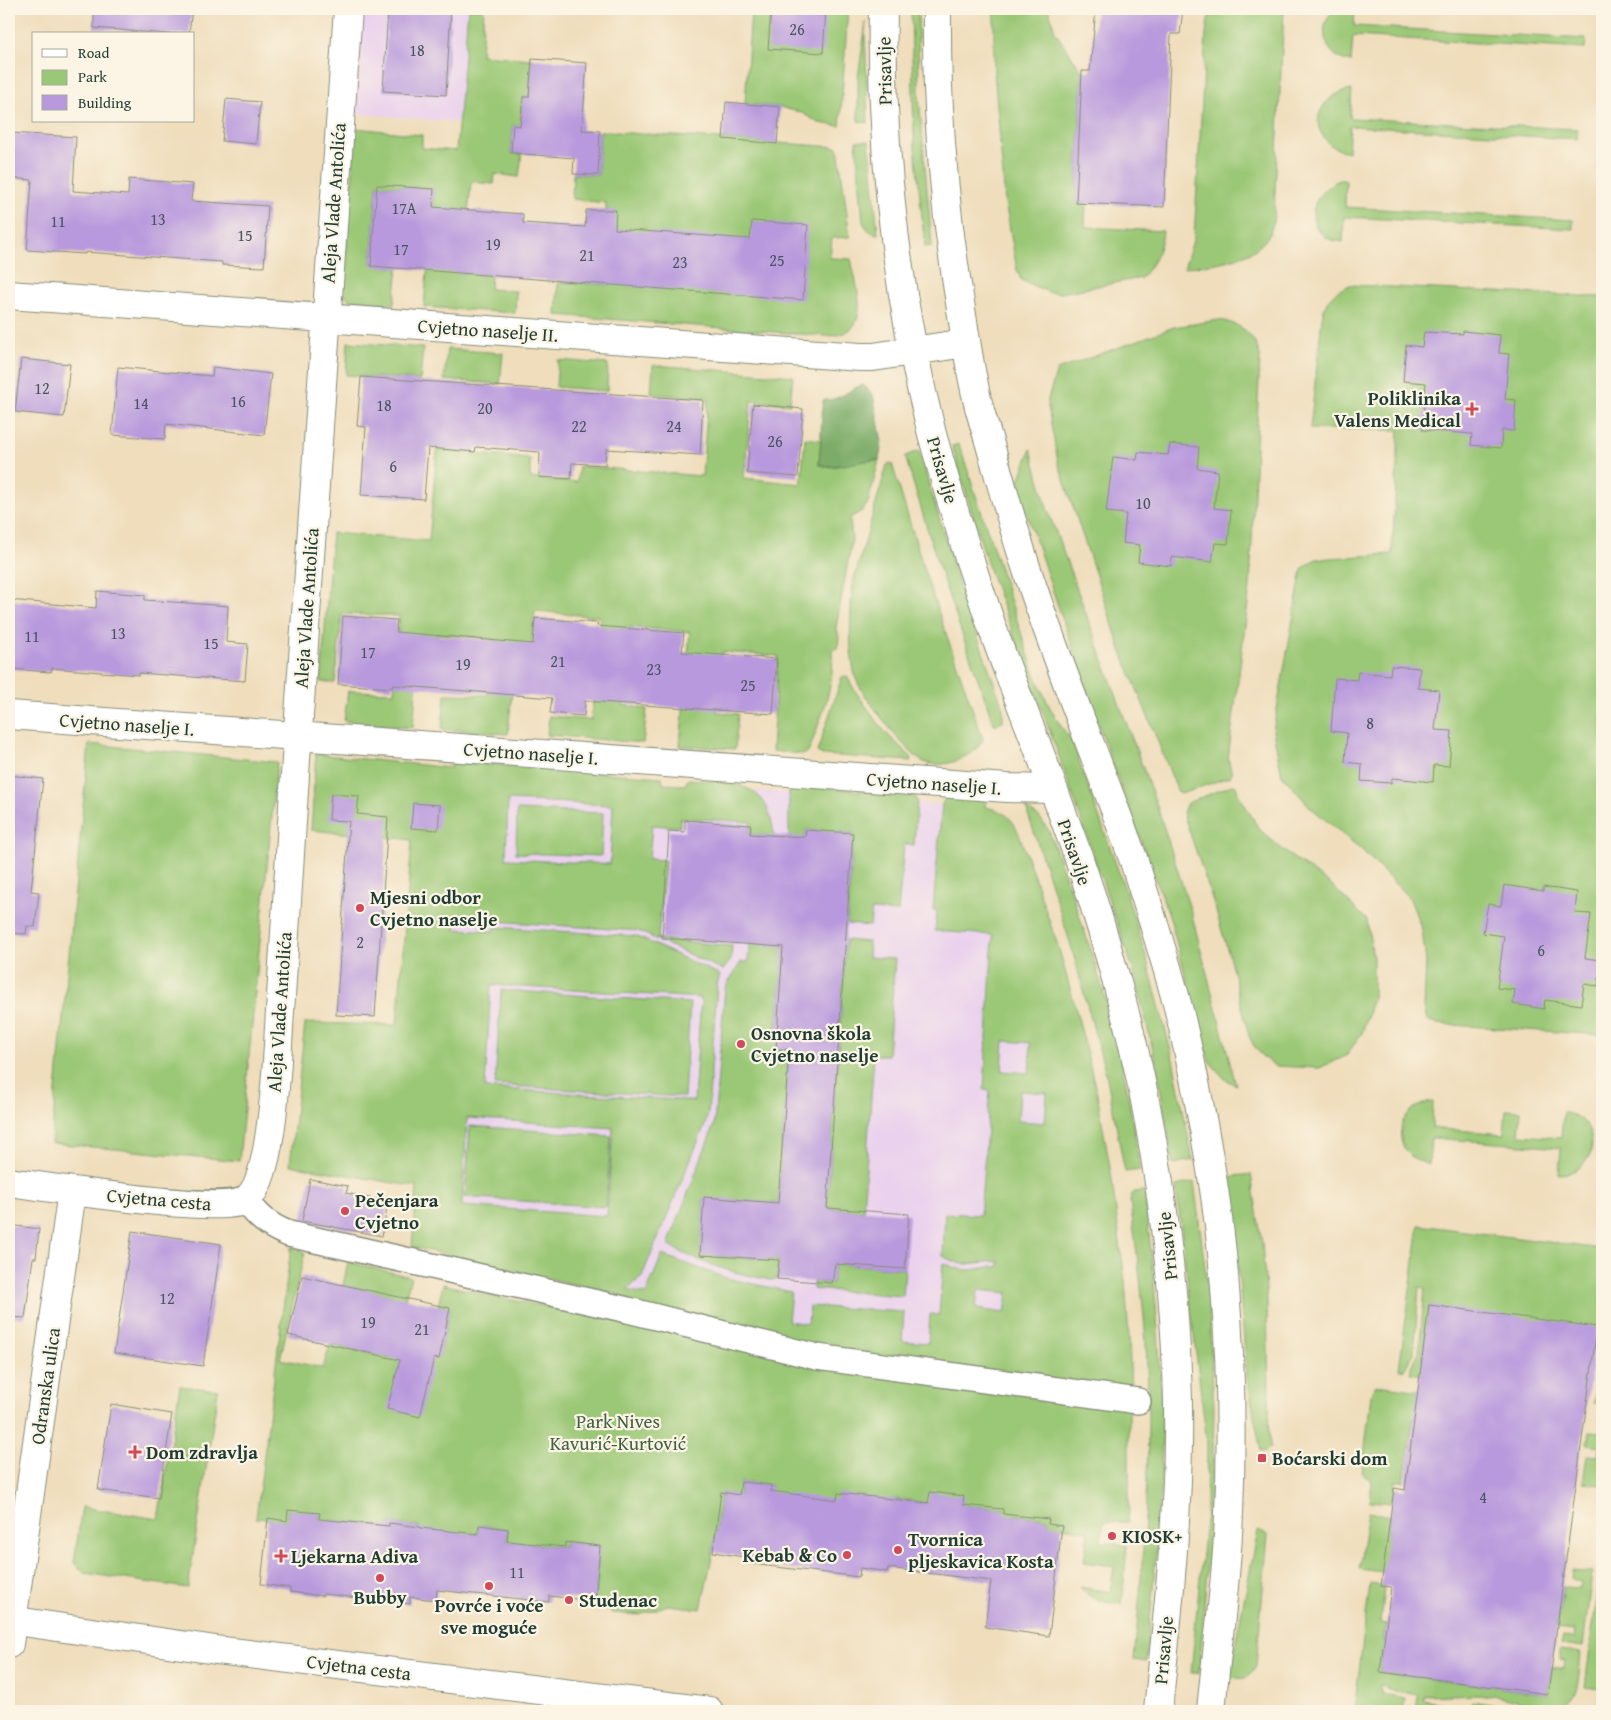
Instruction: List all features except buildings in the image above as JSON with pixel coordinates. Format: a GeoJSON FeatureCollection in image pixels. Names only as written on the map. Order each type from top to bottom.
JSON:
{"type":"FeatureCollection","features":[{"type":"Feature","properties":{"kind":"street","name":"Aleja Vlade Antolića"},"geometry":{"type":"LineString","coordinates":[[245,1200],[254,1192],[261,1177],[267,1159],[271,1130],[324,320],[348,9]]}},
{"type":"Feature","properties":{"kind":"street","name":"Prisavlje"},"geometry":{"type":"LineString","coordinates":[[883,9],[886,137],[891,201],[913,350],[932,433],[990,623],[1085,878],[1142,1080],[1160,1179],[1175,1329],[1179,1436],[1172,1555],[1158,1711]]}},
{"type":"Feature","properties":{"kind":"street"},"geometry":{"type":"LineString","coordinates":[[937,9],[937,74],[943,174],[951,248],[966,343],[983,420],[1028,572],[1134,861],[1147,903],[1181,1020],[1201,1112],[1214,1191],[1225,1286],[1230,1374],[1229,1513],[1226,1568],[1211,1711]]}},
{"type":"Feature","properties":{"kind":"street","name":"Cvjetno naselje II."},"geometry":{"type":"LineString","coordinates":[[9,295],[324,320],[424,325],[860,357],[873,357],[966,343]]}},
{"type":"Feature","properties":{"kind":"street","name":"Cvjetno naselje I."},"geometry":{"type":"LineString","coordinates":[[9,715],[998,788],[1052,789]]}},
{"type":"Feature","properties":{"kind":"street"},"geometry":{"type":"LineString","coordinates":[[9,1182],[72,1191]]}},
{"type":"Feature","properties":{"kind":"street","name":"Cvjetna cesta"},"geometry":{"type":"LineString","coordinates":[[72,1191],[167,1202],[222,1205],[235,1204],[245,1200]]}},
{"type":"Feature","properties":{"kind":"street","name":"Odranska ulica"},"geometry":{"type":"LineString","coordinates":[[10,1628],[72,1191]]}},
{"type":"Feature","properties":{"kind":"street"},"geometry":{"type":"LineString","coordinates":[[245,1200],[259,1217],[274,1228],[289,1234],[638,1313],[817,1357],[1138,1401]]}},
{"type":"Feature","properties":{"kind":"street","name":"Cvjetna cesta"},"geometry":{"type":"LineString","coordinates":[[10,1628],[216,1650],[709,1711]]}},
{"type":"Feature","properties":{"kind":"shaded area"},"geometry":{"type":"Polygon","coordinates":[[[360,9],[468,9],[458,122],[351,113],[360,9]]]}},
{"type":"Feature","properties":{"kind":"shaded area","name":"Osnovna škola Cvjetno naselje"},"geometry":{"type":"Polygon","coordinates":[[[596,779],[976,807],[1071,1102],[1035,1350],[869,1339],[788,1329],[530,1266],[413,1240],[453,793],[596,779]]]}},
{"type":"Feature","properties":{"kind":"green space"},"geometry":{"type":"Polygon","coordinates":[[[468,9],[484,9],[481,55],[532,59],[529,97],[523,97],[520,126],[513,125],[511,153],[522,154],[519,177],[495,174],[494,184],[471,182],[463,273],[491,275],[490,289],[516,291],[515,313],[424,307],[434,189],[377,185],[371,265],[398,268],[394,304],[349,300],[346,296],[344,284],[356,128],[422,135],[422,148],[456,151],[468,9]]]}},
{"type":"Feature","properties":{"kind":"green space"},"geometry":{"type":"Polygon","coordinates":[[[751,9],[848,9],[840,126],[819,123],[802,113],[780,107],[745,104],[751,9]]]}},
{"type":"Feature","properties":{"kind":"green space"},"geometry":{"type":"Polygon","coordinates":[[[911,9],[918,9],[919,97],[932,246],[925,247],[914,138],[911,9]]]}},
{"type":"Feature","properties":{"kind":"green space"},"geometry":{"type":"Polygon","coordinates":[[[994,9],[1049,9],[1055,32],[1082,71],[1076,203],[1086,203],[1085,227],[1163,231],[1156,257],[1141,278],[1061,293],[1048,292],[1021,280],[1017,270],[1005,201],[994,70],[994,9]]]}},
{"type":"Feature","properties":{"kind":"green space"},"geometry":{"type":"Polygon","coordinates":[[[1212,9],[1284,9],[1274,214],[1268,236],[1259,247],[1250,253],[1217,263],[1184,268],[1194,238],[1206,34],[1212,9]]]}},
{"type":"Feature","properties":{"kind":"green space"},"geometry":{"type":"Polygon","coordinates":[[[1335,9],[1355,9],[1354,26],[1586,39],[1585,49],[1353,36],[1351,62],[1335,55],[1326,41],[1324,33],[1325,24],[1335,9]]]}},
{"type":"Feature","properties":{"kind":"green space"},"geometry":{"type":"Polygon","coordinates":[[[866,22],[868,123],[858,121],[858,78],[866,22]]]}},
{"type":"Feature","properties":{"kind":"green space"},"geometry":{"type":"Polygon","coordinates":[[[1352,90],[1350,118],[1578,129],[1577,139],[1350,126],[1348,152],[1329,143],[1321,133],[1318,124],[1322,108],[1327,101],[1343,92],[1352,90]]]}},
{"type":"Feature","properties":{"kind":"green space"},"geometry":{"type":"Polygon","coordinates":[[[600,131],[838,147],[850,237],[832,238],[830,258],[851,259],[859,297],[859,310],[857,320],[851,329],[841,334],[825,336],[556,315],[558,282],[612,285],[615,211],[606,210],[606,203],[572,199],[573,174],[598,175],[600,131]]]}},
{"type":"Feature","properties":{"kind":"green space"},"geometry":{"type":"Polygon","coordinates":[[[856,141],[869,141],[878,234],[865,227],[863,222],[856,141]]]}},
{"type":"Feature","properties":{"kind":"green space"},"geometry":{"type":"Polygon","coordinates":[[[1340,180],[1346,180],[1345,207],[1573,220],[1573,229],[1344,217],[1343,242],[1333,240],[1327,238],[1319,231],[1313,215],[1314,206],[1323,191],[1331,184],[1340,180]]]}},
{"type":"Feature","properties":{"kind":"green space"},"geometry":{"type":"Polygon","coordinates":[[[1350,285],[1602,297],[1602,1035],[1437,1024],[1427,1020],[1424,1007],[1426,962],[1422,930],[1410,899],[1362,850],[1310,807],[1282,775],[1273,731],[1302,569],[1316,559],[1392,554],[1399,430],[1310,429],[1322,318],[1331,297],[1350,285]]]}},
{"type":"Feature","properties":{"kind":"green space"},"geometry":{"type":"Polygon","coordinates":[[[1219,320],[1234,324],[1246,331],[1254,341],[1260,355],[1250,587],[1228,759],[1232,773],[1229,777],[1181,794],[1178,792],[1120,647],[1058,462],[1047,402],[1057,370],[1174,327],[1219,320]]]}},
{"type":"Feature","properties":{"kind":"green space"},"geometry":{"type":"Polygon","coordinates":[[[348,342],[423,348],[420,380],[346,375],[348,342]]]}},
{"type":"Feature","properties":{"kind":"green space"},"geometry":{"type":"Polygon","coordinates":[[[447,349],[503,353],[500,384],[444,380],[447,349]]]}},
{"type":"Feature","properties":{"kind":"green space"},"geometry":{"type":"Polygon","coordinates":[[[558,360],[608,364],[607,391],[556,387],[558,360]]]}},
{"type":"Feature","properties":{"kind":"green space"},"geometry":{"type":"Polygon","coordinates":[[[653,365],[793,376],[790,404],[751,401],[744,478],[801,484],[805,438],[821,440],[819,465],[832,467],[864,460],[879,460],[868,503],[863,510],[850,518],[852,540],[836,627],[839,642],[837,648],[832,650],[832,676],[822,714],[809,751],[801,754],[772,751],[778,656],[722,652],[717,712],[738,714],[735,749],[680,746],[690,632],[630,627],[623,705],[647,709],[643,743],[547,735],[549,716],[591,720],[600,617],[535,611],[526,694],[512,693],[508,734],[442,729],[445,694],[489,695],[493,639],[437,634],[432,680],[417,678],[413,728],[344,721],[348,691],[394,692],[399,616],[342,614],[335,683],[321,682],[332,533],[429,541],[437,450],[530,459],[530,478],[577,482],[579,466],[702,476],[708,398],[651,394],[653,365]]]}},
{"type":"Feature","properties":{"kind":"green space"},"geometry":{"type":"Polygon","coordinates":[[[863,385],[873,394],[882,442],[879,460],[834,466],[819,465],[823,400],[835,399],[863,385]]]}},
{"type":"Feature","properties":{"kind":"green space"},"geometry":{"type":"Polygon","coordinates":[[[959,444],[1033,669],[1054,714],[1071,739],[1126,892],[1146,956],[1172,1055],[1193,1160],[1173,1164],[1157,1067],[1134,972],[1059,756],[990,572],[952,446],[959,444]]]}},
{"type":"Feature","properties":{"kind":"green space"},"geometry":{"type":"Polygon","coordinates":[[[1031,449],[1047,508],[1157,806],[1191,912],[1236,1085],[1226,1080],[1209,1061],[1170,918],[1113,766],[1017,486],[1031,449]]]}},
{"type":"Feature","properties":{"kind":"green space"},"geometry":{"type":"Polygon","coordinates":[[[919,451],[959,585],[1003,708],[1003,721],[998,725],[994,724],[943,580],[905,456],[919,451]]]}},
{"type":"Feature","properties":{"kind":"green space"},"geometry":{"type":"Polygon","coordinates":[[[892,464],[928,582],[983,739],[972,752],[949,763],[931,764],[913,755],[866,697],[853,669],[850,632],[853,583],[887,465],[892,464]]]}},
{"type":"Feature","properties":{"kind":"green space"},"geometry":{"type":"Polygon","coordinates":[[[845,676],[885,732],[911,757],[911,761],[823,755],[817,752],[842,677],[845,676]]]}},
{"type":"Feature","properties":{"kind":"green space"},"geometry":{"type":"Polygon","coordinates":[[[89,744],[277,762],[239,1161],[51,1143],[89,744]]]}},
{"type":"Feature","properties":{"kind":"green space","name":"Park Nives Kavurić-Kurtović"},"geometry":{"type":"Polygon","coordinates":[[[316,754],[451,768],[452,762],[662,777],[663,784],[685,785],[688,779],[724,782],[747,788],[756,794],[764,802],[769,813],[774,836],[750,834],[751,822],[680,818],[680,827],[652,825],[649,859],[665,860],[658,939],[732,946],[731,960],[723,970],[638,931],[495,921],[494,918],[456,916],[455,929],[494,931],[495,927],[636,936],[720,975],[717,985],[708,1113],[705,1125],[642,1276],[627,1290],[646,1294],[662,1255],[726,1278],[791,1292],[788,1321],[808,1324],[809,1306],[904,1312],[902,1341],[928,1343],[930,1314],[939,1315],[943,1263],[959,1269],[970,1270],[998,1267],[1000,1262],[964,1264],[954,1262],[943,1256],[945,1213],[980,1215],[990,1091],[984,1090],[993,935],[935,931],[937,910],[933,910],[942,804],[946,797],[986,799],[985,807],[1000,811],[1010,818],[1022,842],[1059,949],[1097,1094],[1111,1173],[1125,1281],[1129,1337],[1131,1391],[1129,1415],[1129,1509],[1128,1522],[1104,1522],[1101,1542],[1127,1545],[1122,1604],[1094,1599],[1080,1587],[1110,1592],[1114,1566],[1084,1562],[1088,1531],[1048,1525],[1049,1519],[1017,1515],[1002,1517],[1003,1509],[895,1499],[893,1512],[769,1500],[771,1485],[741,1482],[739,1495],[721,1493],[713,1552],[701,1609],[668,1605],[640,1615],[612,1613],[595,1601],[600,1546],[565,1542],[565,1547],[507,1541],[508,1529],[480,1525],[478,1534],[419,1539],[420,1527],[389,1523],[387,1537],[377,1525],[328,1520],[318,1527],[320,1514],[288,1510],[287,1521],[256,1518],[291,1247],[305,1252],[280,1359],[323,1368],[330,1345],[391,1358],[394,1350],[439,1359],[450,1308],[438,1306],[443,1284],[486,1295],[605,1318],[621,1295],[412,1247],[417,1187],[290,1165],[305,1023],[397,1025],[412,840],[311,830],[316,754]],[[508,800],[506,859],[610,864],[613,805],[508,800]],[[491,985],[485,1088],[694,1101],[701,998],[491,985]],[[1004,1041],[1002,1071],[1029,1073],[1031,1043],[1004,1041]],[[1020,1091],[1018,1121],[1045,1123],[1047,1093],[1020,1091]],[[467,1118],[462,1206],[607,1216],[613,1128],[467,1118]],[[978,1290],[976,1309],[1005,1313],[1008,1293],[978,1290]]]}},
{"type":"Feature","properties":{"kind":"green space"},"geometry":{"type":"Polygon","coordinates":[[[789,785],[915,795],[917,802],[914,845],[904,844],[898,912],[872,910],[870,926],[847,924],[853,833],[806,830],[805,839],[789,837],[789,785]]]}},
{"type":"Feature","properties":{"kind":"green space"},"geometry":{"type":"Polygon","coordinates":[[[1232,785],[1236,786],[1239,795],[1259,829],[1289,855],[1331,885],[1367,920],[1373,957],[1373,998],[1362,1033],[1346,1056],[1319,1068],[1275,1066],[1263,1057],[1249,1036],[1229,955],[1183,813],[1186,805],[1190,802],[1232,785]]]}},
{"type":"Feature","properties":{"kind":"green space"},"geometry":{"type":"Polygon","coordinates":[[[1026,808],[1040,818],[1049,831],[1092,955],[1122,1065],[1140,1170],[1125,1172],[1107,1078],[1070,942],[1026,808]]]}},
{"type":"Feature","properties":{"kind":"green space"},"geometry":{"type":"Polygon","coordinates":[[[517,810],[603,813],[601,856],[516,853],[517,810]]]}},
{"type":"Feature","properties":{"kind":"green space"},"geometry":{"type":"Polygon","coordinates":[[[798,936],[781,978],[776,1049],[789,1050],[778,1203],[704,1198],[701,1255],[779,1260],[777,1279],[770,1280],[717,1267],[693,1258],[668,1245],[714,1125],[725,988],[741,962],[748,962],[749,944],[798,936]]]}},
{"type":"Feature","properties":{"kind":"green space"},"geometry":{"type":"Polygon","coordinates":[[[846,940],[869,942],[868,957],[895,959],[888,1055],[874,1055],[863,1211],[827,1208],[846,940]]]}},
{"type":"Feature","properties":{"kind":"green space"},"geometry":{"type":"Polygon","coordinates":[[[501,990],[690,1003],[684,1097],[495,1085],[501,990]]]}},
{"type":"Feature","properties":{"kind":"green space"},"geometry":{"type":"Polygon","coordinates":[[[1433,1102],[1432,1128],[1504,1134],[1506,1110],[1521,1111],[1519,1135],[1561,1138],[1563,1112],[1577,1116],[1588,1127],[1592,1145],[1590,1154],[1579,1168],[1559,1174],[1561,1148],[1431,1138],[1429,1164],[1416,1159],[1407,1152],[1402,1142],[1401,1132],[1403,1122],[1409,1112],[1419,1106],[1433,1102]]]}},
{"type":"Feature","properties":{"kind":"green space"},"geometry":{"type":"Polygon","coordinates":[[[470,1126],[611,1136],[606,1207],[465,1197],[470,1126]]]}},
{"type":"Feature","properties":{"kind":"green space"},"geometry":{"type":"Polygon","coordinates":[[[1251,1174],[1262,1243],[1267,1302],[1270,1447],[1261,1452],[1247,1377],[1236,1244],[1228,1177],[1251,1174]]]}},
{"type":"Feature","properties":{"kind":"green space"},"geometry":{"type":"Polygon","coordinates":[[[1194,1182],[1208,1290],[1214,1407],[1212,1504],[1199,1673],[1191,1673],[1206,1511],[1207,1444],[1176,1186],[1194,1182]]]}},
{"type":"Feature","properties":{"kind":"green space"},"geometry":{"type":"Polygon","coordinates":[[[1144,1191],[1157,1315],[1162,1439],[1154,1579],[1146,1662],[1134,1660],[1145,1512],[1148,1401],[1144,1323],[1130,1201],[1131,1195],[1144,1191]]]}},
{"type":"Feature","properties":{"kind":"green space"},"geometry":{"type":"Polygon","coordinates":[[[1419,1225],[1602,1249],[1602,1354],[1429,1306],[1422,1359],[1430,1376],[1410,1373],[1419,1352],[1425,1288],[1419,1287],[1414,1353],[1404,1370],[1399,1369],[1419,1225]]]}},
{"type":"Feature","properties":{"kind":"green space"},"geometry":{"type":"Polygon","coordinates":[[[348,1262],[411,1277],[405,1299],[343,1285],[348,1262]]]}},
{"type":"Feature","properties":{"kind":"green space"},"geometry":{"type":"Polygon","coordinates":[[[835,1264],[905,1269],[903,1296],[813,1289],[813,1282],[832,1283],[835,1264]]]}},
{"type":"Feature","properties":{"kind":"green space"},"geometry":{"type":"Polygon","coordinates":[[[1598,1373],[1602,1373],[1602,1404],[1594,1403],[1598,1373]]]}},
{"type":"Feature","properties":{"kind":"green space"},"geometry":{"type":"Polygon","coordinates":[[[1377,1385],[1422,1391],[1417,1419],[1413,1419],[1404,1481],[1395,1481],[1392,1503],[1370,1501],[1372,1481],[1362,1474],[1371,1395],[1374,1387],[1377,1385]]]}},
{"type":"Feature","properties":{"kind":"green space"},"geometry":{"type":"Polygon","coordinates":[[[180,1386],[218,1390],[188,1588],[84,1573],[74,1563],[82,1507],[158,1519],[180,1386]]]}},
{"type":"Feature","properties":{"kind":"green space"},"geometry":{"type":"Polygon","coordinates":[[[1590,1431],[1602,1432],[1602,1485],[1583,1483],[1587,1455],[1598,1456],[1600,1447],[1588,1445],[1590,1431]]]}},
{"type":"Feature","properties":{"kind":"green space"},"geometry":{"type":"Polygon","coordinates":[[[1368,1512],[1390,1516],[1388,1536],[1397,1537],[1392,1573],[1359,1569],[1368,1512]]]}},
{"type":"Feature","properties":{"kind":"green space"},"geometry":{"type":"Polygon","coordinates":[[[1258,1531],[1268,1535],[1256,1666],[1249,1677],[1230,1677],[1236,1640],[1258,1531]]]}},
{"type":"Feature","properties":{"kind":"green space"},"geometry":{"type":"Polygon","coordinates":[[[1602,1554],[1602,1711],[1585,1711],[1583,1705],[1598,1707],[1600,1689],[1585,1687],[1602,1554]]]}},
{"type":"Feature","properties":{"kind":"green space"},"geometry":{"type":"Polygon","coordinates":[[[1572,1571],[1592,1573],[1583,1647],[1561,1644],[1563,1636],[1574,1637],[1575,1630],[1557,1628],[1563,1587],[1580,1588],[1581,1582],[1571,1580],[1572,1571]]]}},
{"type":"Feature","properties":{"kind":"green space"},"geometry":{"type":"Polygon","coordinates":[[[1370,1584],[1384,1586],[1380,1623],[1386,1624],[1383,1642],[1394,1644],[1382,1653],[1380,1672],[1548,1694],[1552,1666],[1564,1668],[1565,1661],[1560,1660],[1560,1650],[1581,1653],[1577,1688],[1574,1695],[1570,1701],[1555,1710],[1478,1694],[1424,1696],[1423,1700],[1445,1704],[1443,1710],[1436,1711],[1416,1708],[1418,1695],[1389,1690],[1379,1685],[1383,1694],[1405,1698],[1403,1711],[1354,1711],[1370,1584]]]}},
{"type":"Feature","properties":{"kind":"green space"},"geometry":{"type":"Polygon","coordinates":[[[1472,1701],[1507,1707],[1507,1710],[1514,1711],[1470,1711],[1472,1701]]]}},
{"type":"Feature","properties":{"kind":"place","name":"Poliklinika Valens Medical"},"geometry":{"type":"Point","coordinates":[1472,409]}},
{"type":"Feature","properties":{"kind":"place","name":"Mjesni odbor Cvjetno naselje"},"geometry":{"type":"Point","coordinates":[360,908]}},
{"type":"Feature","properties":{"kind":"place","name":"Osnovna škola Cvjetno naselje"},"geometry":{"type":"Point","coordinates":[741,1044]}},
{"type":"Feature","properties":{"kind":"place","name":"Pečenjara Cvjetno"},"geometry":{"type":"Point","coordinates":[345,1211]}},
{"type":"Feature","properties":{"kind":"place","name":"Dom zdravlja"},"geometry":{"type":"Point","coordinates":[135,1452]}},
{"type":"Feature","properties":{"kind":"place","name":"Boćarski dom"},"geometry":{"type":"Point","coordinates":[1262,1458]}},
{"type":"Feature","properties":{"kind":"place","name":"KIOSK+"},"geometry":{"type":"Point","coordinates":[1112,1536]}},
{"type":"Feature","properties":{"kind":"place","name":"Tvornica pljeskavica Kosta"},"geometry":{"type":"Point","coordinates":[898,1550]}},
{"type":"Feature","properties":{"kind":"place","name":"Kebab & Co"},"geometry":{"type":"Point","coordinates":[847,1555]}},
{"type":"Feature","properties":{"kind":"place","name":"Ljekarna Adiva"},"geometry":{"type":"Point","coordinates":[281,1556]}},
{"type":"Feature","properties":{"kind":"place","name":"Bubby"},"geometry":{"type":"Point","coordinates":[380,1578]}},
{"type":"Feature","properties":{"kind":"place","name":"Povrće i voće sve moguće"},"geometry":{"type":"Point","coordinates":[489,1586]}},
{"type":"Feature","properties":{"kind":"place","name":"Studenac"},"geometry":{"type":"Point","coordinates":[569,1600]}}]}
